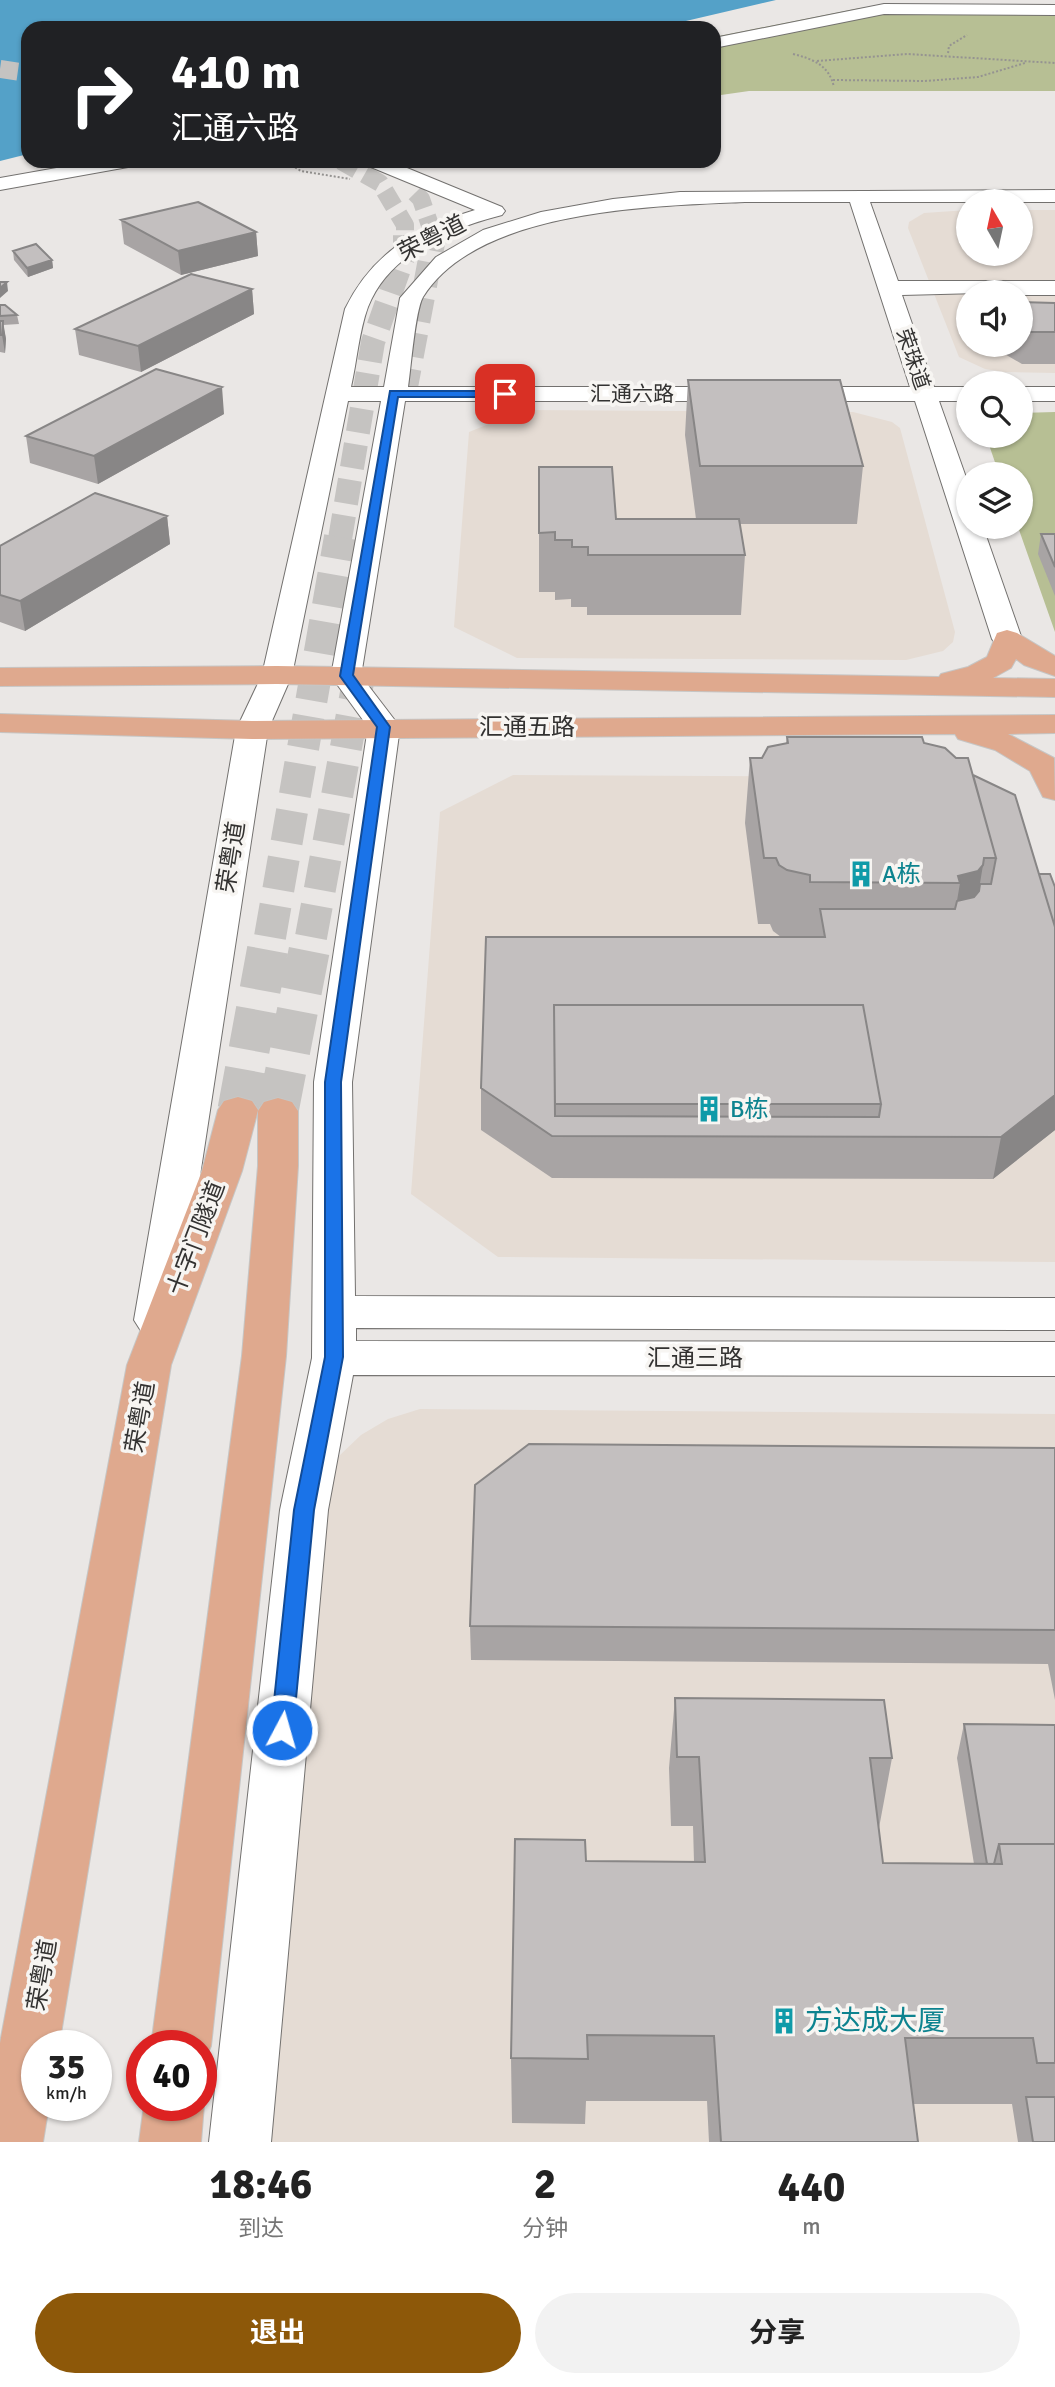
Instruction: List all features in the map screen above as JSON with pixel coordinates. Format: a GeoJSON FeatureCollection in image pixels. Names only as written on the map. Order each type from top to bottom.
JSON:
{"type":"FeatureCollection","features":[{"type":"Feature","properties":{"kind":"main road"},"geometry":{"type":"LineString","coordinates":[[920,685],[979,673],[1000,662],[1007,639],[1035,659],[1055,667]]}},
{"type":"Feature","properties":{"kind":"main road","name":"汇通五路"},"geometry":{"type":"LineString","coordinates":[[0,677],[277,675],[1055,688]]}},
{"type":"Feature","properties":{"kind":"main road","name":"汇通五路"},"geometry":{"type":"LineString","coordinates":[[0,723],[251,730],[1055,724]]}},
{"type":"Feature","properties":{"kind":"main road"},"geometry":{"type":"LineString","coordinates":[[933,724],[1006,743],[1043,765],[1055,790]]}},
{"type":"Feature","properties":{"kind":"main road","name":"十字门隧道"},"geometry":{"type":"LineString","coordinates":[[149,1365],[222,1171],[258,1110],[278,1166],[264,1356],[183,2030]]}},
{"type":"Feature","properties":{"kind":"main road","name":"荣粤道"},"geometry":{"type":"LineString","coordinates":[[12,2142],[149,1365]]}},
{"type":"Feature","properties":{"kind":"main road"},"geometry":{"type":"LineString","coordinates":[[170,2142],[172,2121]]}},
{"type":"Feature","properties":{"kind":"street"},"geometry":{"type":"LineString","coordinates":[[721,42],[884,9],[1055,10]]}},
{"type":"Feature","properties":{"kind":"street"},"geometry":{"type":"LineString","coordinates":[[0,184],[89,168]]}},
{"type":"Feature","properties":{"kind":"street"},"geometry":{"type":"LineString","coordinates":[[390,168],[495,211]]}},
{"type":"Feature","properties":{"kind":"street","name":"荣粤道"},"geometry":{"type":"LineString","coordinates":[[149,1365],[251,730],[277,675],[356,309],[374,276],[392,258],[427,235],[495,211],[595,191],[695,183],[1055,181]]}},
{"type":"Feature","properties":{"kind":"street","name":"荣粤道"},"geometry":{"type":"LineString","coordinates":[[346,676],[408,310],[418,286],[451,254],[487,236],[556,215],[643,202],[736,196],[1055,196]]}},
{"type":"Feature","properties":{"kind":"street","name":"荣珠道"},"geometry":{"type":"LineString","coordinates":[[858,196],[956,486]]}},
{"type":"Feature","properties":{"kind":"street"},"geometry":{"type":"LineString","coordinates":[[956,267],[962,280]]}},
{"type":"Feature","properties":{"kind":"street"},"geometry":{"type":"LineString","coordinates":[[889,288],[956,288]]}},
{"type":"Feature","properties":{"kind":"street"},"geometry":{"type":"LineString","coordinates":[[1033,288],[1055,288]]}},
{"type":"Feature","properties":{"kind":"street","name":"汇通六路"},"geometry":{"type":"LineString","coordinates":[[338,394],[956,394]]}},
{"type":"Feature","properties":{"kind":"street"},"geometry":{"type":"LineString","coordinates":[[1033,394],[1055,394]]}},
{"type":"Feature","properties":{"kind":"street","name":"荣珠道"},"geometry":{"type":"LineString","coordinates":[[974,539],[1007,639]]}},
{"type":"Feature","properties":{"kind":"street"},"geometry":{"type":"LineString","coordinates":[[240,2142],[304,1510],[335,1335],[333,1082],[384,727],[346,676]]}},
{"type":"Feature","properties":{"kind":"street","name":"汇通三路"},"geometry":{"type":"LineString","coordinates":[[335,1335],[1055,1314]]}},
{"type":"Feature","properties":{"kind":"street","name":"汇通三路"},"geometry":{"type":"LineString","coordinates":[[335,1335],[1055,1359]]}},
{"type":"Feature","properties":{"kind":"path"},"geometry":{"type":"LineString","coordinates":[[782,52],[817,61],[887,52],[948,53],[1055,63]]}},
{"type":"Feature","properties":{"kind":"path"},"geometry":{"type":"LineString","coordinates":[[817,61],[829,71],[835,87]]}},
{"type":"Feature","properties":{"kind":"path"},"geometry":{"type":"LineString","coordinates":[[833,80],[925,81],[978,77],[1029,61]]}},
{"type":"Feature","properties":{"kind":"shaded area"},"geometry":{"type":"Polygon","coordinates":[[[1033,210],[1055,210],[1055,373],[985,369],[959,357],[1033,357],[1033,280],[956,280],[956,349],[908,228],[909,222],[924,213],[956,211],[956,266],[1033,266],[1033,210]]]}},
{"type":"Feature","properties":{"kind":"shaded area"},"geometry":{"type":"Polygon","coordinates":[[[524,410],[853,412],[892,422],[900,428],[955,632],[953,642],[943,651],[906,660],[517,658],[454,627],[469,432],[524,410]]]}},
{"type":"Feature","properties":{"kind":"shaded area"},"geometry":{"type":"Polygon","coordinates":[[[513,775],[935,777],[1055,976],[1055,1262],[498,1257],[411,1194],[440,812],[513,775]]]}},
{"type":"Feature","properties":{"kind":"shaded area","name":"方达成大厦"},"geometry":{"type":"Polygon","coordinates":[[[420,1409],[1055,1414],[1055,2142],[268,2142],[328,1482],[339,1456],[361,1435],[388,1419],[420,1409]]]}},
{"type":"Feature","properties":{"kind":"green space"},"geometry":{"type":"Polygon","coordinates":[[[894,5],[1055,6],[1055,91],[749,91],[721,95],[721,36],[860,8],[894,5]]]}},
{"type":"Feature","properties":{"kind":"green space"},"geometry":{"type":"Polygon","coordinates":[[[1055,412],[1055,632],[1022,539],[1033,539],[1033,462],[995,462],[990,448],[1033,448],[1033,413],[1055,412]]]}},
{"type":"Feature","properties":{"kind":"water"},"geometry":{"type":"Polygon","coordinates":[[[0,0],[776,0],[686,21],[21,21],[21,156],[0,161],[0,0]]]}},
{"type":"Feature","properties":{"kind":"building"},"geometry":{"type":"Polygon","coordinates":[[[198,202],[256,232],[178,251],[121,220],[198,202]]]}},
{"type":"Feature","properties":{"kind":"building"},"geometry":{"type":"Polygon","coordinates":[[[36,244],[52,260],[27,268],[13,251],[36,244]]]}},
{"type":"Feature","properties":{"kind":"building"},"geometry":{"type":"Polygon","coordinates":[[[191,274],[252,289],[138,346],[75,329],[191,274]]]}},
{"type":"Feature","properties":{"kind":"building"},"geometry":{"type":"Polygon","coordinates":[[[1033,302],[1055,303],[1055,332],[1033,332],[1033,302]]]}},
{"type":"Feature","properties":{"kind":"building"},"geometry":{"type":"Polygon","coordinates":[[[0,305],[5,305],[17,315],[0,316],[0,305]]]}},
{"type":"Feature","properties":{"kind":"building"},"geometry":{"type":"Polygon","coordinates":[[[0,321],[3,321],[2,335],[0,335],[0,321]]]}},
{"type":"Feature","properties":{"kind":"building"},"geometry":{"type":"Polygon","coordinates":[[[156,369],[222,387],[94,456],[26,436],[156,369]]]}},
{"type":"Feature","properties":{"kind":"building"},"geometry":{"type":"Polygon","coordinates":[[[688,380],[840,380],[863,466],[700,466],[688,380]]]}},
{"type":"Feature","properties":{"kind":"building"},"geometry":{"type":"Polygon","coordinates":[[[539,467],[612,467],[616,519],[739,519],[745,555],[588,555],[588,547],[572,547],[572,540],[555,540],[555,532],[539,533],[539,467]]]}},
{"type":"Feature","properties":{"kind":"building"},"geometry":{"type":"Polygon","coordinates":[[[95,493],[167,516],[20,601],[0,595],[0,546],[95,493]]]}},
{"type":"Feature","properties":{"kind":"building"},"geometry":{"type":"Polygon","coordinates":[[[1041,534],[1055,534],[1055,567],[1041,534]]]}},
{"type":"Feature","properties":{"kind":"building"},"geometry":{"type":"Polygon","coordinates":[[[787,737],[922,737],[924,743],[945,748],[956,758],[968,758],[996,858],[984,858],[978,871],[958,876],[960,883],[810,882],[810,875],[787,870],[779,865],[776,858],[764,858],[750,758],[762,758],[768,747],[788,743],[787,737]]]}},
{"type":"Feature","properties":{"kind":"building"},"geometry":{"type":"Polygon","coordinates":[[[973,775],[1015,795],[1055,927],[1055,1095],[1001,1137],[552,1136],[481,1088],[486,937],[825,937],[820,909],[955,909],[957,901],[974,897],[980,884],[991,884],[996,858],[973,775]],[[554,1005],[555,1116],[879,1117],[881,1104],[863,1005],[554,1005]]]}},
{"type":"Feature","properties":{"kind":"building"},"geometry":{"type":"Polygon","coordinates":[[[1039,874],[1050,874],[1055,887],[1055,927],[1039,874]]]}},
{"type":"Feature","properties":{"kind":"building"},"geometry":{"type":"Polygon","coordinates":[[[554,1005],[863,1005],[881,1104],[555,1104],[554,1005]]]}},
{"type":"Feature","properties":{"kind":"building"},"geometry":{"type":"Polygon","coordinates":[[[529,1444],[1055,1448],[1055,1630],[470,1626],[475,1485],[529,1444]]]}},
{"type":"Feature","properties":{"kind":"building","name":"方达成大厦"},"geometry":{"type":"Polygon","coordinates":[[[675,1698],[884,1700],[892,1758],[870,1758],[883,1863],[1002,1864],[999,1844],[1055,1844],[1055,2063],[1037,2063],[1033,2038],[905,2038],[918,2142],[721,2142],[714,2036],[587,2035],[588,2059],[511,2058],[515,1839],[585,1840],[586,1861],[705,1862],[699,1757],[677,1757],[675,1698]]]}},
{"type":"Feature","properties":{"kind":"building"},"geometry":{"type":"Polygon","coordinates":[[[964,1724],[1055,1725],[1055,1844],[999,1844],[994,1864],[987,1864],[964,1724]]]}},
{"type":"Feature","properties":{"kind":"building"},"geometry":{"type":"Polygon","coordinates":[[[1026,2097],[1055,2097],[1055,2142],[1033,2142],[1026,2097]]]}},
{"type":"Feature","properties":{"kind":"tunnel"},"geometry":{"type":"LineString","coordinates":[[0,69],[21,72]]}},
{"type":"Feature","properties":{"kind":"tunnel"},"geometry":{"type":"LineString","coordinates":[[340,539],[373,342],[405,252],[405,225],[380,183],[353,168]]}},
{"type":"Feature","properties":{"kind":"tunnel"},"geometry":{"type":"LineString","coordinates":[[415,193],[421,199],[433,234]]}},
{"type":"Feature","properties":{"kind":"tunnel"},"geometry":{"type":"LineString","coordinates":[[405,392],[434,238],[432,232]]}},
{"type":"Feature","properties":{"kind":"tunnel"},"geometry":{"type":"LineString","coordinates":[[270,937],[340,537]]}},
{"type":"Feature","properties":{"kind":"tunnel"},"geometry":{"type":"LineString","coordinates":[[311,937],[363,655]]}},
{"type":"Feature","properties":{"kind":"tunnel"},"geometry":{"type":"LineString","coordinates":[[238,1110],[270,936]]}},
{"type":"Feature","properties":{"kind":"tunnel"},"geometry":{"type":"LineString","coordinates":[[278,1111],[312,936]]}},
{"type":"Feature","properties":{"kind":"place","name":"A栋"},"geometry":{"type":"Point","coordinates":[861,874]}},
{"type":"Feature","properties":{"kind":"place","name":"B栋"},"geometry":{"type":"Point","coordinates":[709,1109]}},
{"type":"Feature","properties":{"kind":"place","name":"方达成大厦"},"geometry":{"type":"Point","coordinates":[784,2021]}},
{"type":"Feature","properties":{"kind":"route"},"geometry":{"type":"LineString","coordinates":[[282,1730],[304,1510],[334,1357],[333,1082],[384,727],[346,676],[394,394],[505,394]]}}]}
